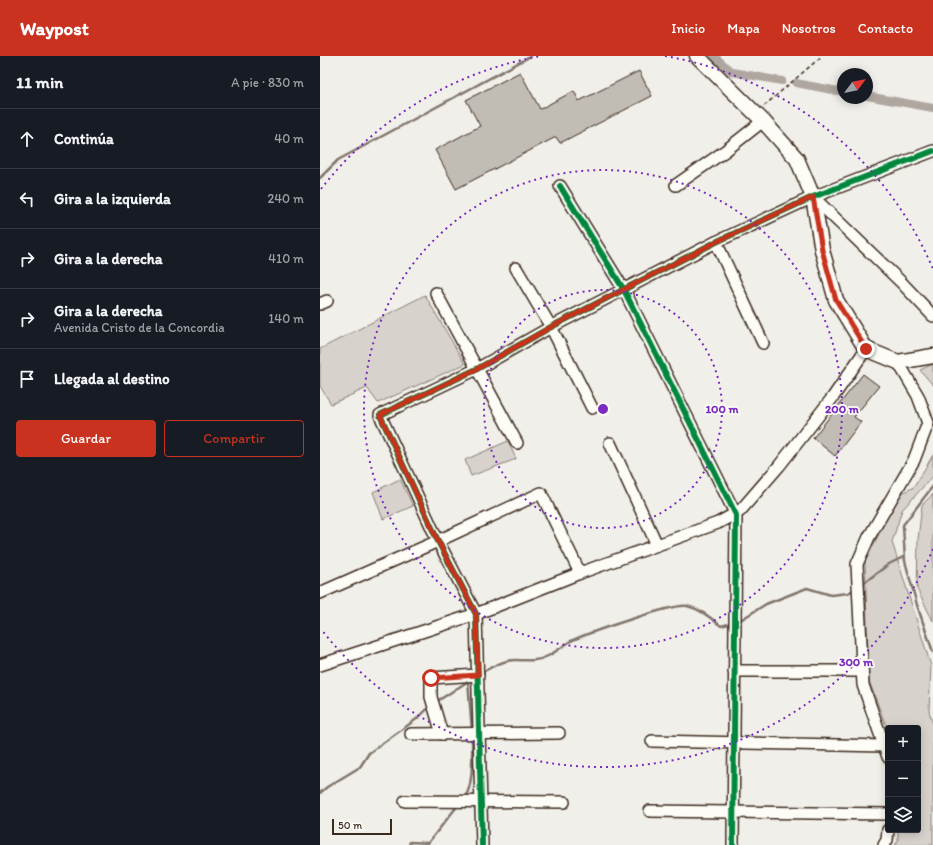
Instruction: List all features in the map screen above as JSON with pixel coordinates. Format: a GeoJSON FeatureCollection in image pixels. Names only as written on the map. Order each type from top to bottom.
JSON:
{"type":"FeatureCollection","features":[{"type":"Feature","properties":{"kind":"main road"},"geometry":{"type":"LineString","coordinates":[[697,56],[760,118],[797,159],[813,197],[822,250],[836,300],[866,349],[898,362],[933,356]]}},
{"type":"Feature","properties":{"kind":"street"},"geometry":{"type":"LineString","coordinates":[[676,185],[725,151],[760,118]]}},
{"type":"Feature","properties":{"kind":"street"},"geometry":{"type":"LineString","coordinates":[[482,845],[476,614],[438,541],[380,415],[477,369],[551,327],[716,242],[813,197],[933,151]]}},
{"type":"Feature","properties":{"kind":"street"},"geometry":{"type":"LineString","coordinates":[[560,186],[624,290],[736,515],[733,845]]}},
{"type":"Feature","properties":{"kind":"street"},"geometry":{"type":"LineString","coordinates":[[813,197],[901,282],[933,316]]}},
{"type":"Feature","properties":{"kind":"street"},"geometry":{"type":"LineString","coordinates":[[716,242],[763,343]]}},
{"type":"Feature","properties":{"kind":"street"},"geometry":{"type":"LineString","coordinates":[[516,268],[551,327],[592,408]]}},
{"type":"Feature","properties":{"kind":"street"},"geometry":{"type":"LineString","coordinates":[[436,293],[517,443]]}},
{"type":"Feature","properties":{"kind":"street"},"geometry":{"type":"LineString","coordinates":[[320,665],[476,614],[580,573],[736,515],[779,466],[833,397],[866,349]]}},
{"type":"Feature","properties":{"kind":"street"},"geometry":{"type":"LineString","coordinates":[[652,741],[884,746],[863,685],[857,564],[869,537],[914,460],[928,423],[918,396],[898,362]]}},
{"type":"Feature","properties":{"kind":"street"},"geometry":{"type":"LineString","coordinates":[[610,443],[657,545]]}},
{"type":"Feature","properties":{"kind":"street"},"geometry":{"type":"LineString","coordinates":[[320,593],[438,541],[541,493],[580,573]]}},
{"type":"Feature","properties":{"kind":"street"},"geometry":{"type":"LineString","coordinates":[[734,672],[862,671]]}},
{"type":"Feature","properties":{"kind":"street"},"geometry":{"type":"LineString","coordinates":[[442,734],[431,697],[431,678],[478,675]]}},
{"type":"Feature","properties":{"kind":"street"},"geometry":{"type":"LineString","coordinates":[[411,734],[559,733]]}},
{"type":"Feature","properties":{"kind":"street"},"geometry":{"type":"LineString","coordinates":[[405,801],[564,802]]}},
{"type":"Feature","properties":{"kind":"street"},"geometry":{"type":"LineString","coordinates":[[650,811],[885,814]]}},
{"type":"Feature","properties":{"kind":"street"},"geometry":{"type":"LineString","coordinates":[[884,845],[887,840],[888,833]]}},
{"type":"Feature","properties":{"kind":"path"},"geometry":{"type":"LineString","coordinates":[[760,118],[786,86],[822,56]]}},
{"type":"Feature","properties":{"kind":"shaded area"},"geometry":{"type":"Polygon","coordinates":[[[425,295],[465,364],[378,403],[367,388],[331,404],[320,386],[320,349],[425,295]]]}},
{"type":"Feature","properties":{"kind":"shaded area"},"geometry":{"type":"Polygon","coordinates":[[[933,364],[933,385],[920,370],[933,364]]]}},
{"type":"Feature","properties":{"kind":"shaded area"},"geometry":{"type":"Polygon","coordinates":[[[508,441],[516,459],[471,476],[465,460],[508,441]]]}},
{"type":"Feature","properties":{"kind":"shaded area"},"geometry":{"type":"Polygon","coordinates":[[[933,455],[933,476],[902,510],[892,542],[931,666],[929,711],[933,724],[933,845],[895,845],[898,841],[898,833],[921,833],[921,725],[886,725],[869,681],[865,562],[898,495],[914,487],[933,455]]]}},
{"type":"Feature","properties":{"kind":"shaded area"},"geometry":{"type":"Polygon","coordinates":[[[400,479],[413,506],[383,519],[373,492],[400,479]]]}},
{"type":"Feature","properties":{"kind":"shaded area"},"geometry":{"type":"Polygon","coordinates":[[[933,494],[933,621],[917,589],[918,539],[922,505],[933,494]]]}},
{"type":"Feature","properties":{"kind":"building"},"geometry":{"type":"Polygon","coordinates":[[[639,71],[652,96],[560,143],[556,137],[456,189],[435,150],[480,126],[466,100],[520,72],[540,109],[574,91],[579,101],[639,71]]]}},
{"type":"Feature","properties":{"kind":"building"},"geometry":{"type":"Polygon","coordinates":[[[863,374],[879,386],[854,417],[861,422],[835,456],[813,438],[863,374]]]}},
{"type":"Feature","properties":{"kind":"waterway"},"geometry":{"type":"LineString","coordinates":[[320,178],[338,160],[531,56]]}},
{"type":"Feature","properties":{"kind":"waterway"},"geometry":{"type":"LineString","coordinates":[[714,56],[732,72],[782,81]]}},
{"type":"Feature","properties":{"kind":"waterway"},"geometry":{"type":"LineString","coordinates":[[796,83],[837,91]]}},
{"type":"Feature","properties":{"kind":"waterway"},"geometry":{"type":"LineString","coordinates":[[873,97],[933,108]]}},
{"type":"Feature","properties":{"kind":"waterway"},"geometry":{"type":"LineString","coordinates":[[933,486],[903,525],[905,561],[917,605],[933,652]]}},
{"type":"Feature","properties":{"kind":"waterway"},"geometry":{"type":"LineString","coordinates":[[861,585],[889,564],[905,556]]}},
{"type":"Feature","properties":{"kind":"waterway"},"geometry":{"type":"LineString","coordinates":[[739,621],[766,604],[807,588],[831,595],[848,593],[855,589]]}},
{"type":"Feature","properties":{"kind":"waterway"},"geometry":{"type":"LineString","coordinates":[[481,673],[506,661],[535,660],[544,658],[579,637],[629,620],[679,606],[687,606],[696,609],[721,626],[732,623]]}},
{"type":"Feature","properties":{"kind":"waterway"},"geometry":{"type":"LineString","coordinates":[[436,702],[470,680]]}},
{"type":"Feature","properties":{"kind":"waterway"},"geometry":{"type":"LineString","coordinates":[[468,681],[472,731]]}},
{"type":"Feature","properties":{"kind":"waterway"},"geometry":{"type":"LineString","coordinates":[[320,793],[327,787],[360,767],[369,753],[418,718],[430,706]]}},
{"type":"Feature","properties":{"kind":"waterway"},"geometry":{"type":"LineString","coordinates":[[465,797],[470,785],[472,736]]}},
{"type":"Feature","properties":{"kind":"waterway"},"geometry":{"type":"LineString","coordinates":[[409,845],[410,842],[428,843],[459,804]]}},
{"type":"Feature","properties":{"kind":"cycle path"},"geometry":{"type":"LineString","coordinates":[[482,845],[476,614],[438,541],[380,415],[477,369],[551,327],[716,242],[813,197],[933,151]]}},
{"type":"Feature","properties":{"kind":"cycle path"},"geometry":{"type":"LineString","coordinates":[[560,186],[624,290],[736,515],[733,845]]}},
{"type":"Feature","properties":{"kind":"route"},"geometry":{"type":"LineString","coordinates":[[431,678],[478,675],[476,614],[438,541],[380,415],[477,369],[551,327],[716,242],[813,197],[822,250],[836,300],[866,349]]}}]}
